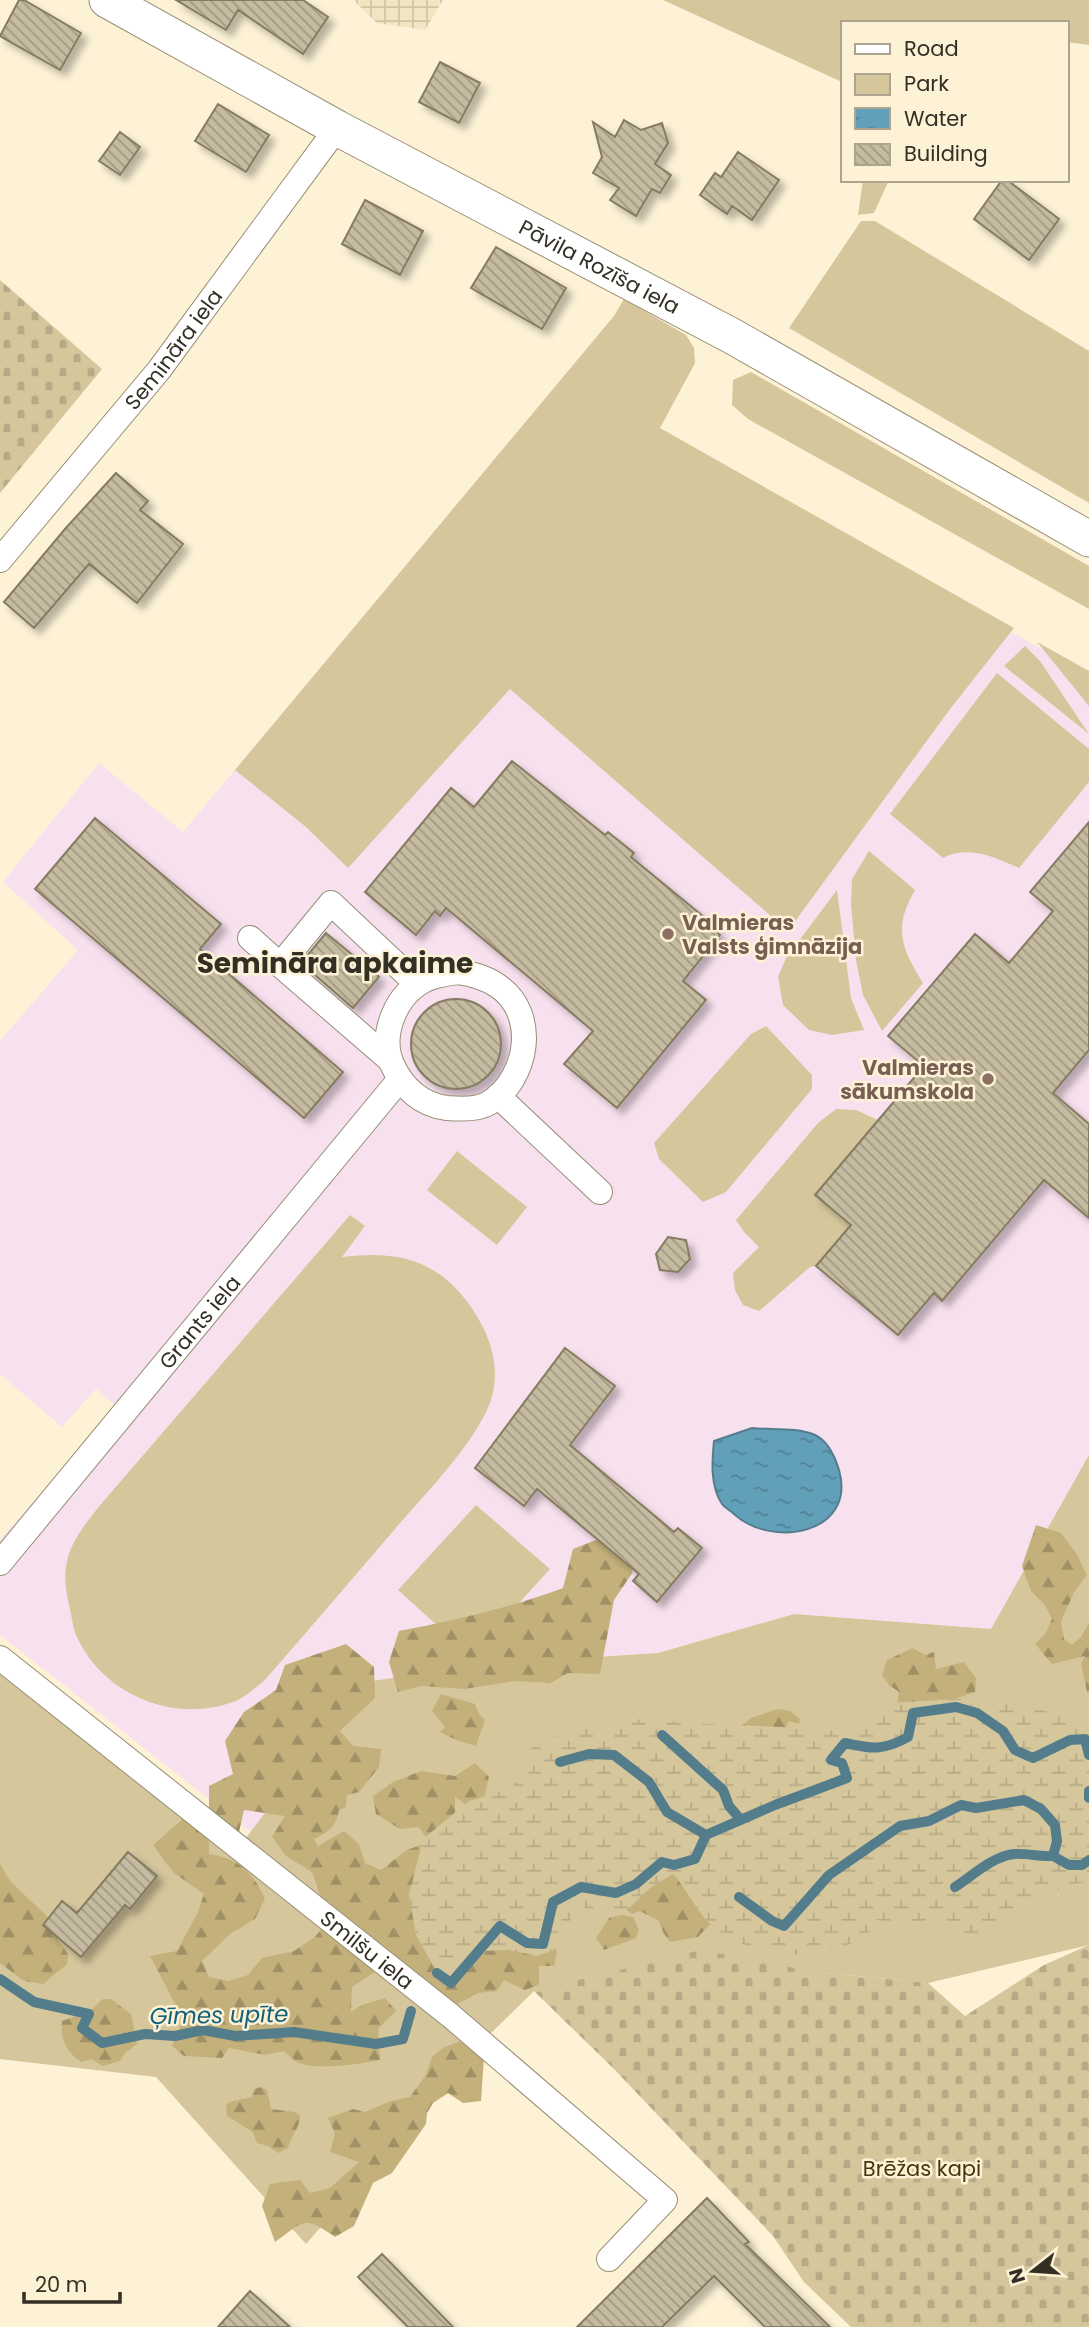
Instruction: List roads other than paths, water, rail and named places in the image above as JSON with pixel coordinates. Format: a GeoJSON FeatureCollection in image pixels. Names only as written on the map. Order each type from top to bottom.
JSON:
{"type":"FeatureCollection","features":[{"type":"Feature","properties":{"kind":"street","name":"Pāvila Rozīša iela"},"geometry":{"type":"LineString","coordinates":[[107,0],[337,128],[732,336],[1089,539]]}},
{"type":"Feature","properties":{"kind":"street","name":"Semināra iela"},"geometry":{"type":"LineString","coordinates":[[0,560],[159,370],[337,128]]}},
{"type":"Feature","properties":{"kind":"street"},"geometry":{"type":"LineString","coordinates":[[280,965],[331,903],[417,984]]}},
{"type":"Feature","properties":{"kind":"street"},"geometry":{"type":"LineString","coordinates":[[250,938],[395,1070],[416,1096],[437,1107],[461,1109],[487,1105],[517,1072],[524,1050],[523,1027],[515,1005],[499,987],[479,976],[447,973],[417,984],[402,999],[392,1017],[388,1038],[395,1070]]}},
{"type":"Feature","properties":{"kind":"street","name":"Grants iela"},"geometry":{"type":"LineString","coordinates":[[0,1563],[395,1070]]}},
{"type":"Feature","properties":{"kind":"street"},"geometry":{"type":"LineString","coordinates":[[498,1096],[600,1192]]}},
{"type":"Feature","properties":{"kind":"street","name":"Smilšu iela"},"geometry":{"type":"LineString","coordinates":[[0,1658],[451,2016],[665,2200],[610,2259]]}},
{"type":"Feature","properties":{"kind":"water"},"geometry":{"type":"Polygon","coordinates":[[[752,1428],[808,1432],[827,1445],[839,1470],[841,1492],[836,1509],[824,1521],[808,1529],[769,1531],[750,1525],[722,1504],[714,1481],[714,1441],[752,1428]]]}},
{"type":"Feature","properties":{"kind":"waterway","name":"Ģīmes upīte"},"geometry":{"type":"LineString","coordinates":[[437,1973],[451,1983],[500,1926],[527,1943],[543,1944],[553,1902],[581,1887],[616,1893],[636,1884],[662,1862],[674,1865],[695,1859],[706,1835],[847,1778],[842,1763],[831,1760],[845,1743],[877,1748],[899,1742],[908,1737],[913,1713],[956,1707],[977,1713],[1003,1731],[1015,1750],[1033,1758],[1070,1740],[1085,1739],[1089,1755]]}},
{"type":"Feature","properties":{"kind":"waterway"},"geometry":{"type":"LineString","coordinates":[[662,1735],[723,1790],[729,1806],[741,1820]]}},
{"type":"Feature","properties":{"kind":"waterway"},"geometry":{"type":"LineString","coordinates":[[560,1762],[589,1754],[614,1755],[649,1782],[667,1812],[706,1835]]}},
{"type":"Feature","properties":{"kind":"waterway","name":"Ģīmes upīte"},"geometry":{"type":"LineString","coordinates":[[1089,1791],[1089,1798]]}},
{"type":"Feature","properties":{"kind":"waterway"},"geometry":{"type":"LineString","coordinates":[[739,1897],[772,1921],[784,1926],[829,1875],[900,1826],[929,1821],[961,1805],[976,1808],[1024,1800],[1041,1809],[1055,1825],[1057,1841],[1053,1856],[1069,1865],[1082,1865],[1089,1860]]}},
{"type":"Feature","properties":{"kind":"waterway"},"geometry":{"type":"LineString","coordinates":[[955,1887],[991,1862],[1006,1856],[1053,1856]]}},
{"type":"Feature","properties":{"kind":"waterway","name":"Ģīmes upīte"},"geometry":{"type":"LineString","coordinates":[[0,1979],[34,2002],[89,2014],[82,2028],[102,2043],[145,2034],[175,2036],[203,2030],[235,2036],[294,2032],[376,2044],[403,2039],[411,2011]]}},
{"type":"Feature","properties":{"kind":"place","name":"Valmieras Valsts ģimnāzija"},"geometry":{"type":"Point","coordinates":[668,934]}},
{"type":"Feature","properties":{"kind":"place","name":"Valmieras sākumskola"},"geometry":{"type":"Point","coordinates":[988,1079]}},
{"type":"Feature","properties":{"kind":"district","name":"Semināra apkaime"},"geometry":{"type":"Point","coordinates":[335,963]}},
{"type":"Feature","properties":{"kind":"park label","name":"Brēžas kapi"},"geometry":{"type":"Point","coordinates":[922,2168]}}]}
